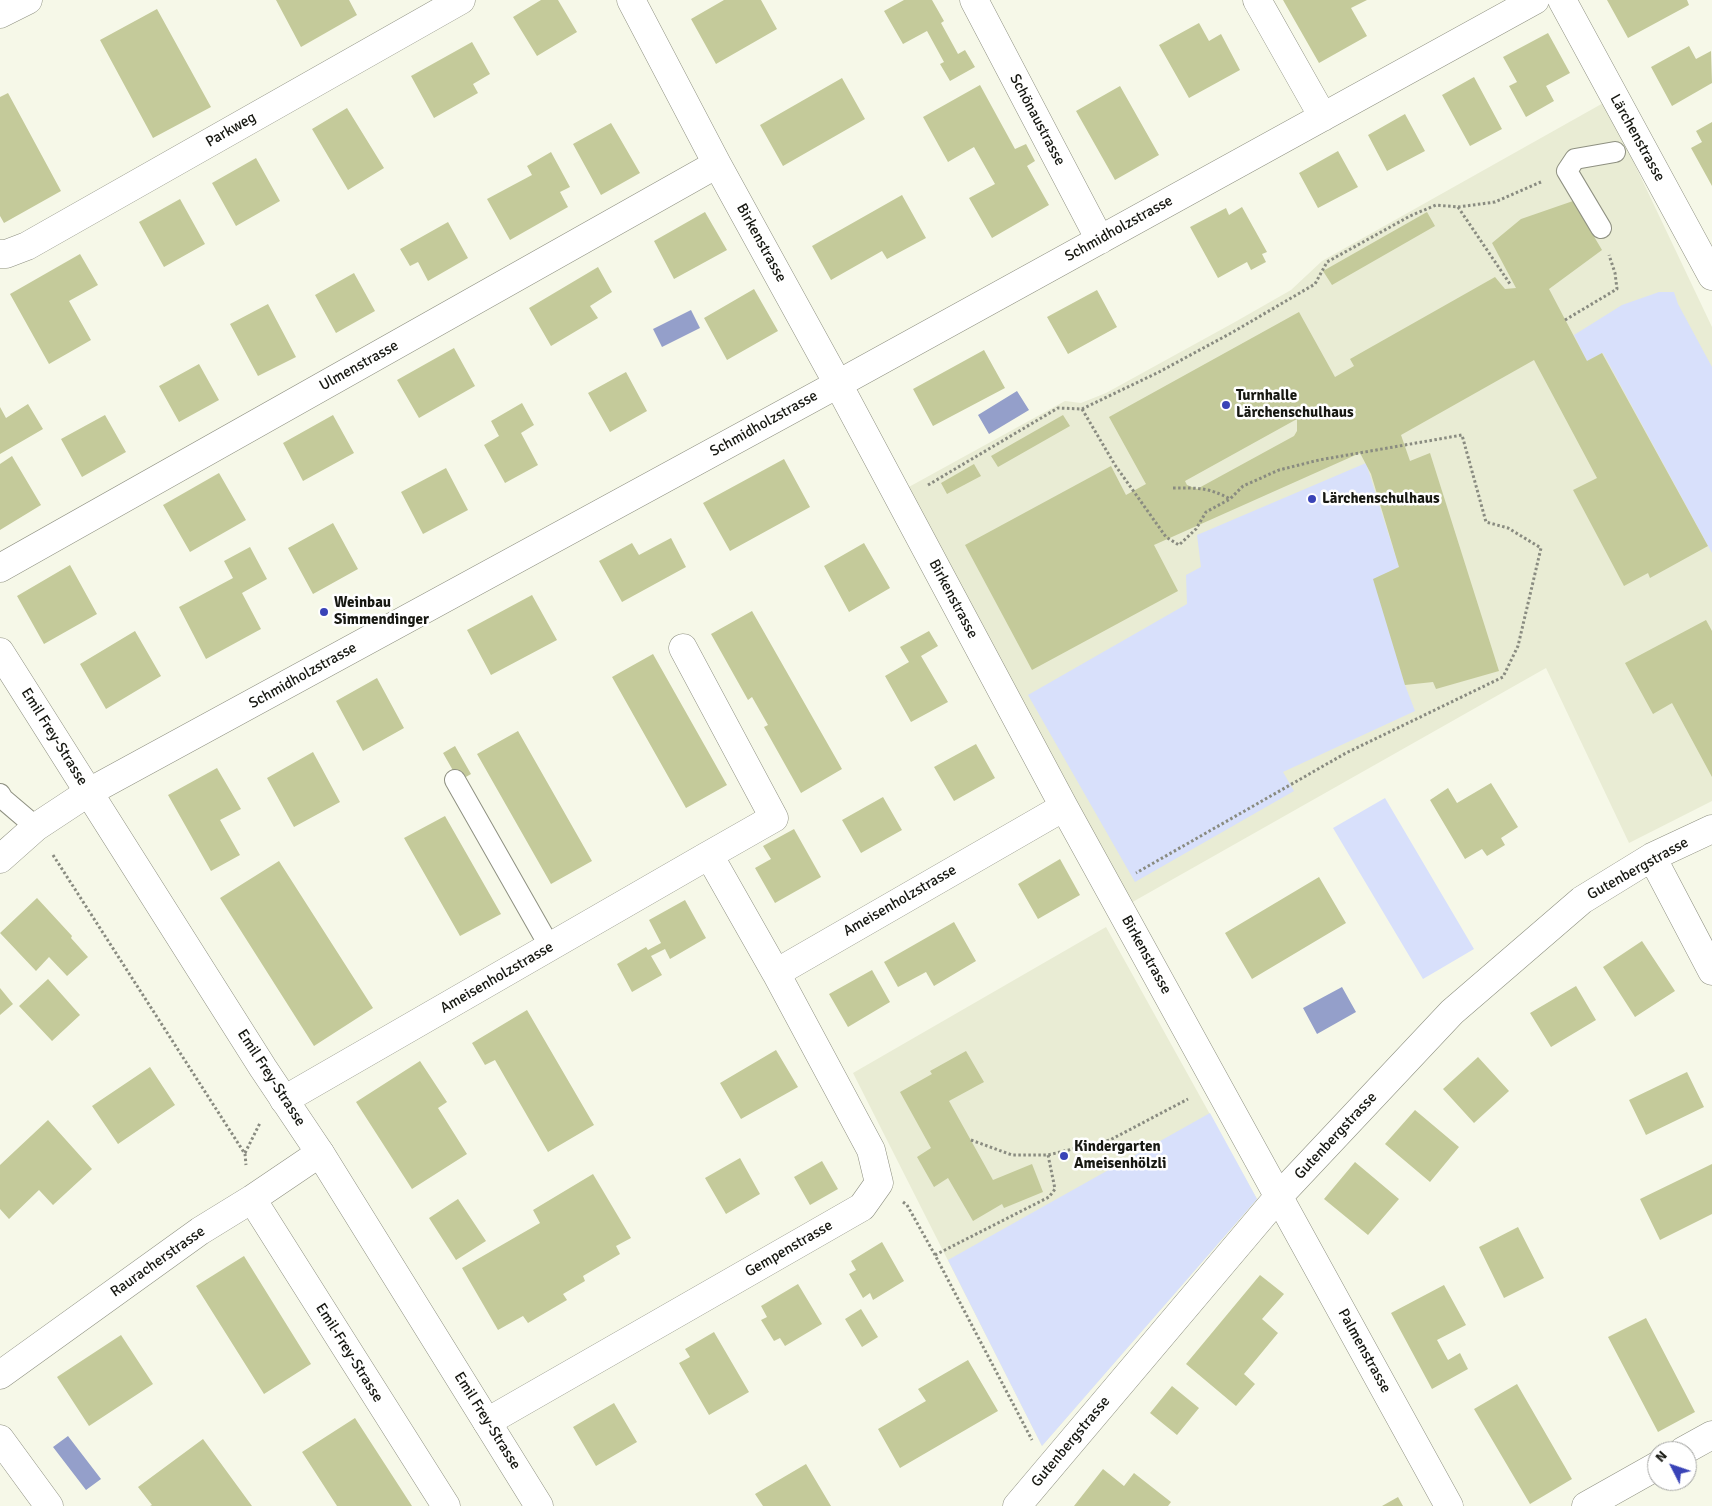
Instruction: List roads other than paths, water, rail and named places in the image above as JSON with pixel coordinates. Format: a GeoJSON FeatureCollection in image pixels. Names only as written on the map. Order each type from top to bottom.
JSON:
{"type":"FeatureCollection","features":[{"type":"Feature","properties":{"kind":"street"},"geometry":{"type":"LineString","coordinates":[[0,14],[28,0]]}},
{"type":"Feature","properties":{"kind":"street","name":"Parkweg"},"geometry":{"type":"LineString","coordinates":[[0,254],[6,254],[27,246],[461,0]]}},
{"type":"Feature","properties":{"kind":"street","name":"Birkenstrasse"},"geometry":{"type":"LineString","coordinates":[[631,0],[717,164],[838,384],[1064,807],[1279,1196]]}},
{"type":"Feature","properties":{"kind":"street","name":"Schönaustrasse"},"geometry":{"type":"LineString","coordinates":[[974,0],[1100,240]]}},
{"type":"Feature","properties":{"kind":"street"},"geometry":{"type":"LineString","coordinates":[[1257,0],[1323,117]]}},
{"type":"Feature","properties":{"kind":"street","name":"Schmidholzstrasse"},"geometry":{"type":"LineString","coordinates":[[0,859],[36,827],[89,792],[838,384],[1535,0]]}},
{"type":"Feature","properties":{"kind":"street","name":"Lärchenstrasse"},"geometry":{"type":"LineString","coordinates":[[1562,0],[1712,276]]}},
{"type":"Feature","properties":{"kind":"street","name":"Ulmenstrasse"},"geometry":{"type":"LineString","coordinates":[[0,568],[717,164]]}},
{"type":"Feature","properties":{"kind":"street","name":"Ameisenholzstrasse"},"geometry":{"type":"LineString","coordinates":[[284,1100],[774,818],[683,648]]}},
{"type":"Feature","properties":{"kind":"street","name":"Emil Frey-Strasse"},"geometry":{"type":"LineString","coordinates":[[0,652],[284,1100],[320,1153],[539,1506]]}},
{"type":"Feature","properties":{"kind":"street","name":"Ameisenholzstrasse"},"geometry":{"type":"LineString","coordinates":[[776,973],[1064,807]]}},
{"type":"Feature","properties":{"kind":"street","name":"Gutenbergstrasse"},"geometry":{"type":"LineString","coordinates":[[1016,1506],[1279,1196],[1452,1012],[1582,900],[1652,857],[1712,829]]}},
{"type":"Feature","properties":{"kind":"street"},"geometry":{"type":"LineString","coordinates":[[709,855],[776,973]]}},
{"type":"Feature","properties":{"kind":"street"},"geometry":{"type":"LineString","coordinates":[[1652,857],[1712,971]]}},
{"type":"Feature","properties":{"kind":"street","name":"Gempenstrasse"},"geometry":{"type":"LineString","coordinates":[[487,1422],[862,1208],[879,1183],[871,1150],[776,973]]}},
{"type":"Feature","properties":{"kind":"street","name":"Rauracherstrasse"},"geometry":{"type":"LineString","coordinates":[[0,1375],[200,1231],[252,1199],[320,1153]]}},
{"type":"Feature","properties":{"kind":"street","name":"Palmenstrasse"},"geometry":{"type":"LineString","coordinates":[[1279,1196],[1449,1506]]}},
{"type":"Feature","properties":{"kind":"street","name":"Emil-Frey-Strasse"},"geometry":{"type":"LineString","coordinates":[[252,1199],[446,1506]]}},
{"type":"Feature","properties":{"kind":"street"},"geometry":{"type":"LineString","coordinates":[[1697,1443],[1712,1435]]}},
{"type":"Feature","properties":{"kind":"street"},"geometry":{"type":"LineString","coordinates":[[0,1439],[49,1506]]}},
{"type":"Feature","properties":{"kind":"street"},"geometry":{"type":"LineString","coordinates":[[1586,1506],[1647,1472]]}},
{"type":"Feature","properties":{"kind":"lane"},"geometry":{"type":"LineString","coordinates":[[1601,228],[1567,171],[1575,159],[1615,152]]}},
{"type":"Feature","properties":{"kind":"lane"},"geometry":{"type":"LineString","coordinates":[[455,780],[550,947]]}},
{"type":"Feature","properties":{"kind":"lane"},"geometry":{"type":"LineString","coordinates":[[0,794],[36,827]]}},
{"type":"Feature","properties":{"kind":"water"},"geometry":{"type":"Polygon","coordinates":[[[691,310],[700,328],[662,347],[653,329],[691,310]]]}},
{"type":"Feature","properties":{"kind":"water"},"geometry":{"type":"Polygon","coordinates":[[[1017,391],[1029,410],[989,434],[978,415],[1017,391]]]}},
{"type":"Feature","properties":{"kind":"water"},"geometry":{"type":"Polygon","coordinates":[[[1342,987],[1356,1012],[1317,1034],[1303,1008],[1342,987]]]}},
{"type":"Feature","properties":{"kind":"water"},"geometry":{"type":"Polygon","coordinates":[[[68,1436],[101,1479],[86,1490],[53,1447],[68,1436]]]}},
{"type":"Feature","properties":{"kind":"place","name":"Turnhalle Lärchenschulhaus"},"geometry":{"type":"Point","coordinates":[1226,405]}},
{"type":"Feature","properties":{"kind":"place","name":"Lärchenschulhaus"},"geometry":{"type":"Point","coordinates":[1312,499]}},
{"type":"Feature","properties":{"kind":"place","name":"Weinbau Simmendinger"},"geometry":{"type":"Point","coordinates":[324,612]}},
{"type":"Feature","properties":{"kind":"place","name":"Kindergarten Ameisenhölzli"},"geometry":{"type":"Point","coordinates":[1064,1156]}}]}
